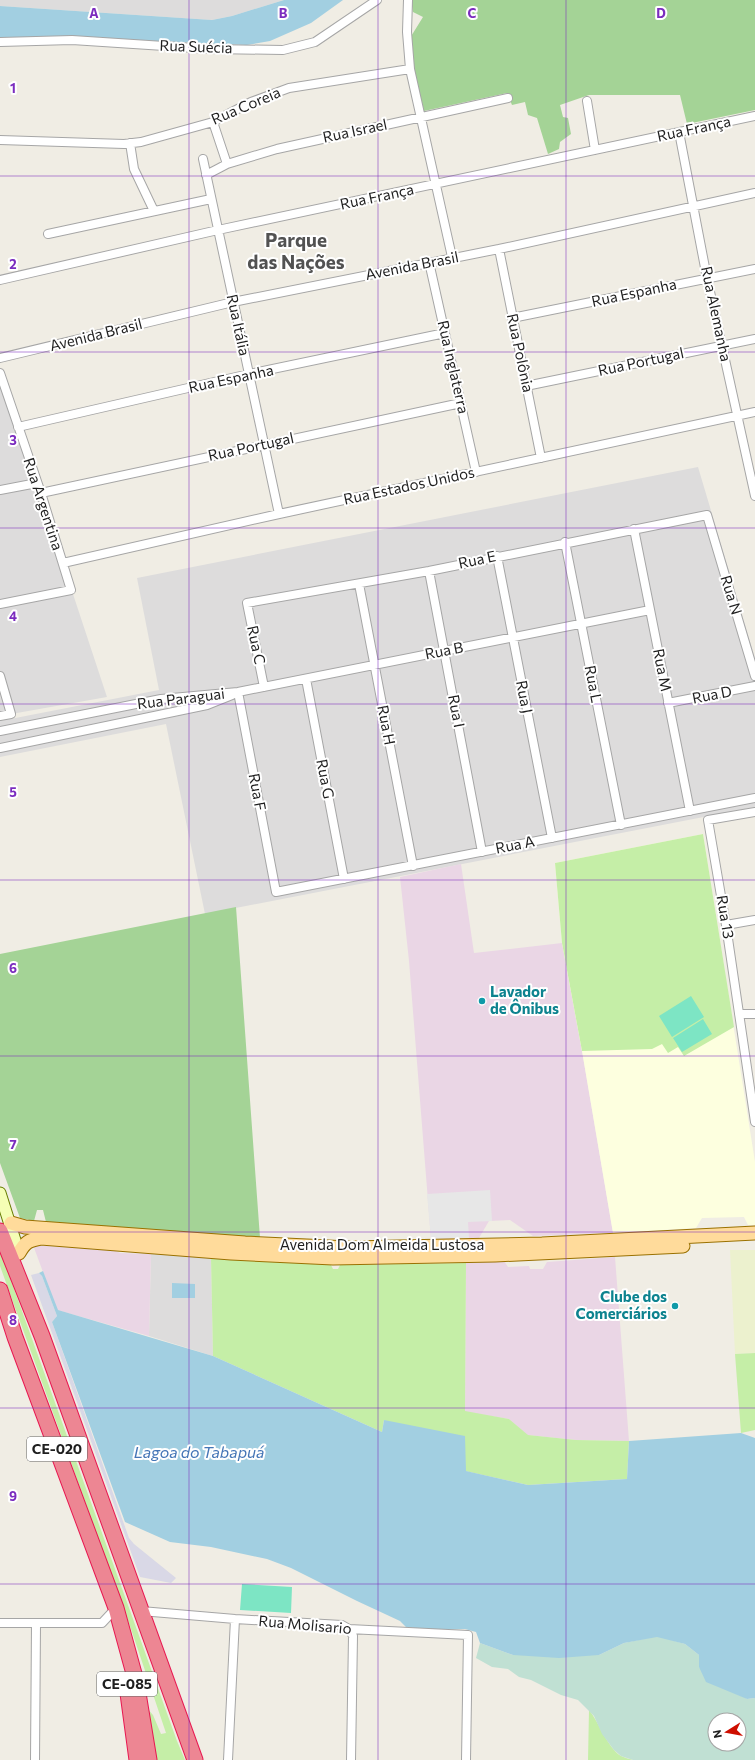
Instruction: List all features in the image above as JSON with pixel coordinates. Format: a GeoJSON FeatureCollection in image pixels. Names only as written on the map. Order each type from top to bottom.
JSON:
{"type":"FeatureCollection","features":[{"type":"Feature","properties":{"kind":"highway","name":"CE-020"},"geometry":{"type":"LineString","coordinates":[[5,1227],[42,1336],[196,1760]]}},
{"type":"Feature","properties":{"kind":"highway"},"geometry":{"type":"LineString","coordinates":[[19,1252],[40,1316],[42,1336]]}},
{"type":"Feature","properties":{"kind":"highway","name":"CE-020"},"geometry":{"type":"LineString","coordinates":[[0,1290],[15,1337],[116,1608],[136,1681],[149,1760]]}},
{"type":"Feature","properties":{"kind":"highway","name":"CE-085"},"geometry":{"type":"LineString","coordinates":[[116,1608],[137,1760]]}},
{"type":"Feature","properties":{"kind":"main road"},"geometry":{"type":"LineString","coordinates":[[0,1193],[5,1227],[19,1252]]}},
{"type":"Feature","properties":{"kind":"main road","name":"Avenida Dom Almeida Lustosa"},"geometry":{"type":"LineString","coordinates":[[5,1227],[25,1227],[42,1233],[162,1242],[333,1258],[542,1248],[755,1242]]}},
{"type":"Feature","properties":{"kind":"main road","name":"Avenida Dom Almeida Lustosa"},"geometry":{"type":"LineString","coordinates":[[19,1252],[23,1244],[42,1233]]}},
{"type":"Feature","properties":{"kind":"main road","name":"Avenida Dom Almeida Lustosa"},"geometry":{"type":"LineString","coordinates":[[542,1248],[755,1233]]}},
{"type":"Feature","properties":{"kind":"main road"},"geometry":{"type":"LineString","coordinates":[[0,1309],[15,1337]]}},
{"type":"Feature","properties":{"kind":"street","name":"Rua Suécia"},"geometry":{"type":"LineString","coordinates":[[0,42],[72,40],[210,49],[282,50],[298,48],[315,42],[377,0]]}},
{"type":"Feature","properties":{"kind":"street"},"geometry":{"type":"LineString","coordinates":[[408,0],[407,32],[410,69],[452,257]]}},
{"type":"Feature","properties":{"kind":"street","name":"Rua Coreia"},"geometry":{"type":"LineString","coordinates":[[0,140],[130,144],[213,122],[251,102],[289,88],[410,69]]}},
{"type":"Feature","properties":{"kind":"street","name":"Rua Israel"},"geometry":{"type":"LineString","coordinates":[[206,175],[227,164],[277,149],[508,98]]}},
{"type":"Feature","properties":{"kind":"street"},"geometry":{"type":"LineString","coordinates":[[587,101],[595,150]]}},
{"type":"Feature","properties":{"kind":"street","name":"Rua França"},"geometry":{"type":"LineString","coordinates":[[0,280],[218,230],[436,185],[755,116]]}},
{"type":"Feature","properties":{"kind":"street"},"geometry":{"type":"LineString","coordinates":[[213,122],[227,164]]}},
{"type":"Feature","properties":{"kind":"street","name":"Rua Alemanha"},"geometry":{"type":"LineString","coordinates":[[679,132],[722,346],[754,482],[755,496]]}},
{"type":"Feature","properties":{"kind":"street"},"geometry":{"type":"LineString","coordinates":[[130,144],[134,169],[154,211]]}},
{"type":"Feature","properties":{"kind":"street","name":"Rua Itália"},"geometry":{"type":"LineString","coordinates":[[203,159],[279,514]]}},
{"type":"Feature","properties":{"kind":"street","name":"Avenida Brasil"},"geometry":{"type":"LineString","coordinates":[[0,358],[233,302],[452,257],[499,249],[694,208],[755,193]]}},
{"type":"Feature","properties":{"kind":"street"},"geometry":{"type":"LineString","coordinates":[[48,234],[211,198]]}},
{"type":"Feature","properties":{"kind":"street","name":"Rua Polônia"},"geometry":{"type":"LineString","coordinates":[[499,249],[541,458]]}},
{"type":"Feature","properties":{"kind":"street","name":"Rua Inglaterra"},"geometry":{"type":"LineString","coordinates":[[429,262],[476,472]]}},
{"type":"Feature","properties":{"kind":"street","name":"Rua Espanha"},"geometry":{"type":"LineString","coordinates":[[512,318],[755,269]]}},
{"type":"Feature","properties":{"kind":"street","name":"Rua Espanha"},"geometry":{"type":"LineString","coordinates":[[18,427],[249,374],[445,333]]}},
{"type":"Feature","properties":{"kind":"street","name":"Rua Portugal"},"geometry":{"type":"LineString","coordinates":[[526,386],[755,339]]}},
{"type":"Feature","properties":{"kind":"street","name":"Rua Argentina"},"geometry":{"type":"LineString","coordinates":[[0,373],[41,493],[71,590],[0,604]]}},
{"type":"Feature","properties":{"kind":"street","name":"Rua Portugal"},"geometry":{"type":"LineString","coordinates":[[41,493],[461,403]]}},
{"type":"Feature","properties":{"kind":"street","name":"Rua Estados Unidos"},"geometry":{"type":"LineString","coordinates":[[63,563],[279,514],[755,412]]}},
{"type":"Feature","properties":{"kind":"street"},"geometry":{"type":"LineString","coordinates":[[0,490],[37,483]]}},
{"type":"Feature","properties":{"kind":"street","name":"Rua E"},"geometry":{"type":"LineString","coordinates":[[247,603],[429,571],[565,542],[707,515]]}},
{"type":"Feature","properties":{"kind":"street","name":"Rua N"},"geometry":{"type":"LineString","coordinates":[[707,515],[755,676]]}},
{"type":"Feature","properties":{"kind":"street","name":"Rua M"},"geometry":{"type":"LineString","coordinates":[[634,529],[690,811]]}},
{"type":"Feature","properties":{"kind":"street","name":"Rua L"},"geometry":{"type":"LineString","coordinates":[[565,542],[621,825]]}},
{"type":"Feature","properties":{"kind":"street","name":"Rua J"},"geometry":{"type":"LineString","coordinates":[[497,556],[552,838]]}},
{"type":"Feature","properties":{"kind":"street","name":"Rua I"},"geometry":{"type":"LineString","coordinates":[[429,571],[482,852]]}},
{"type":"Feature","properties":{"kind":"street","name":"Rua H"},"geometry":{"type":"LineString","coordinates":[[360,584],[413,866]]}},
{"type":"Feature","properties":{"kind":"street","name":"Rua C"},"geometry":{"type":"LineString","coordinates":[[247,603],[264,687]]}},
{"type":"Feature","properties":{"kind":"street","name":"Rua B"},"geometry":{"type":"LineString","coordinates":[[238,692],[650,610]]}},
{"type":"Feature","properties":{"kind":"street"},"geometry":{"type":"LineString","coordinates":[[0,676],[11,714],[0,716]]}},
{"type":"Feature","properties":{"kind":"street","name":"Rua G"},"geometry":{"type":"LineString","coordinates":[[306,679],[344,879]]}},
{"type":"Feature","properties":{"kind":"street","name":"Rua D"},"geometry":{"type":"LineString","coordinates":[[668,703],[755,686]]}},
{"type":"Feature","properties":{"kind":"street","name":"Rua Paraguai"},"geometry":{"type":"LineString","coordinates":[[0,731],[161,699],[238,692]]}},
{"type":"Feature","properties":{"kind":"street","name":"Rua Paraguai"},"geometry":{"type":"LineString","coordinates":[[0,748],[207,706],[238,692]]}},
{"type":"Feature","properties":{"kind":"street","name":"Rua F"},"geometry":{"type":"LineString","coordinates":[[238,692],[276,892]]}},
{"type":"Feature","properties":{"kind":"street","name":"Rua A"},"geometry":{"type":"LineString","coordinates":[[276,892],[755,798]]}},
{"type":"Feature","properties":{"kind":"street","name":"Rua 13"},"geometry":{"type":"LineString","coordinates":[[755,812],[708,820],[726,925],[755,1122]]}},
{"type":"Feature","properties":{"kind":"street"},"geometry":{"type":"LineString","coordinates":[[726,925],[755,920]]}},
{"type":"Feature","properties":{"kind":"street"},"geometry":{"type":"LineString","coordinates":[[739,1014],[755,1014]]}},
{"type":"Feature","properties":{"kind":"street"},"geometry":{"type":"LineString","coordinates":[[0,1623],[102,1623],[116,1608]]}},
{"type":"Feature","properties":{"kind":"street","name":"Rua Molisario"},"geometry":{"type":"LineString","coordinates":[[141,1611],[235,1619],[342,1625],[349,1629],[468,1635],[466,1760]]}},
{"type":"Feature","properties":{"kind":"street"},"geometry":{"type":"LineString","coordinates":[[228,1760],[235,1619]]}},
{"type":"Feature","properties":{"kind":"street"},"geometry":{"type":"LineString","coordinates":[[35,1760],[36,1624]]}},
{"type":"Feature","properties":{"kind":"street"},"geometry":{"type":"LineString","coordinates":[[349,1629],[353,1636],[351,1760]]}},
{"type":"Feature","properties":{"kind":"shaded area"},"geometry":{"type":"Polygon","coordinates":[[[0,0],[284,0],[232,16],[212,20],[0,6],[0,0]]]}},
{"type":"Feature","properties":{"kind":"shaded area"},"geometry":{"type":"Polygon","coordinates":[[[0,373],[107,697],[0,716],[0,373]]]}},
{"type":"Feature","properties":{"kind":"shaded area"},"geometry":{"type":"Polygon","coordinates":[[[698,467],[755,658],[755,807],[205,914],[166,724],[0,757],[0,721],[159,690],[137,578],[698,467]]]}},
{"type":"Feature","properties":{"kind":"shaded area"},"geometry":{"type":"Polygon","coordinates":[[[703,834],[755,1162],[755,1225],[748,1225],[744,1217],[702,1218],[696,1228],[613,1233],[562,943],[555,863],[703,834]]]}},
{"type":"Feature","properties":{"kind":"shaded area"},"geometry":{"type":"Polygon","coordinates":[[[461,864],[474,953],[562,943],[613,1233],[533,1236],[510,1220],[489,1221],[479,1238],[431,1239],[409,961],[400,877],[461,864]]]}},
{"type":"Feature","properties":{"kind":"shaded area"},"geometry":{"type":"Polygon","coordinates":[[[490,1190],[492,1221],[468,1222],[469,1238],[431,1239],[427,1194],[490,1190]]]}},
{"type":"Feature","properties":{"kind":"shaded area"},"geometry":{"type":"Polygon","coordinates":[[[33,1245],[116,1251],[120,1253],[151,1254],[149,1336],[57,1310],[33,1245]]]}},
{"type":"Feature","properties":{"kind":"shaded area"},"geometry":{"type":"Polygon","coordinates":[[[730,1250],[755,1250],[755,1353],[735,1354],[730,1250]]]}},
{"type":"Feature","properties":{"kind":"shaded area"},"geometry":{"type":"Polygon","coordinates":[[[151,1254],[211,1258],[213,1356],[149,1336],[151,1254]]]}},
{"type":"Feature","properties":{"kind":"shaded area"},"geometry":{"type":"Polygon","coordinates":[[[615,1257],[629,1441],[576,1440],[527,1435],[509,1419],[465,1412],[466,1263],[504,1261],[508,1267],[529,1266],[530,1269],[543,1269],[547,1262],[615,1257]]]}},
{"type":"Feature","properties":{"kind":"shaded area"},"geometry":{"type":"Polygon","coordinates":[[[39,1273],[42,1276],[57,1316],[52,1322],[129,1538],[134,1544],[176,1578],[171,1583],[140,1577],[31,1275],[39,1273]]]}},
{"type":"Feature","properties":{"kind":"shaded area"},"geometry":{"type":"Polygon","coordinates":[[[657,1636],[685,1644],[699,1655],[699,1667],[747,1699],[755,1698],[755,1760],[633,1760],[621,1756],[614,1750],[602,1734],[594,1716],[578,1700],[561,1695],[531,1680],[519,1677],[508,1669],[492,1667],[476,1658],[480,1643],[513,1655],[599,1655],[624,1643],[657,1636]]]}},
{"type":"Feature","properties":{"kind":"green space"},"geometry":{"type":"Polygon","coordinates":[[[411,0],[755,0],[755,110],[687,124],[680,95],[589,95],[560,105],[563,117],[568,118],[571,134],[560,142],[559,149],[548,154],[537,118],[528,115],[525,102],[512,105],[507,93],[424,111],[415,75],[410,38],[423,17],[413,12],[411,0]]]}},
{"type":"Feature","properties":{"kind":"green space"},"geometry":{"type":"Polygon","coordinates":[[[703,834],[734,1027],[684,1056],[678,1047],[668,1053],[662,1044],[652,1049],[582,1051],[562,943],[555,863],[703,834]]]}},
{"type":"Feature","properties":{"kind":"green space"},"geometry":{"type":"Polygon","coordinates":[[[236,907],[260,1238],[46,1222],[43,1210],[37,1210],[34,1221],[20,1218],[0,1163],[0,954],[236,907]]]}},
{"type":"Feature","properties":{"kind":"green space"},"geometry":{"type":"Polygon","coordinates":[[[691,996],[704,1017],[672,1037],[659,1016],[691,996]]]}},
{"type":"Feature","properties":{"kind":"green space"},"geometry":{"type":"Polygon","coordinates":[[[703,1019],[712,1034],[682,1052],[673,1038],[703,1019]]]}},
{"type":"Feature","properties":{"kind":"green space"},"geometry":{"type":"Polygon","coordinates":[[[0,1250],[185,1760],[153,1760],[146,1707],[153,1715],[161,1734],[166,1733],[131,1629],[0,1266],[0,1250]]]}},
{"type":"Feature","properties":{"kind":"green space"},"geometry":{"type":"Polygon","coordinates":[[[211,1258],[331,1265],[333,1269],[338,1269],[340,1265],[466,1263],[465,1411],[509,1419],[528,1435],[576,1440],[629,1441],[627,1479],[528,1485],[465,1471],[384,1420],[382,1432],[213,1356],[211,1258]]]}},
{"type":"Feature","properties":{"kind":"green space"},"geometry":{"type":"Polygon","coordinates":[[[755,1353],[755,1430],[741,1433],[735,1354],[755,1353]]]}},
{"type":"Feature","properties":{"kind":"green space"},"geometry":{"type":"Polygon","coordinates":[[[242,1584],[292,1587],[291,1613],[240,1610],[242,1584]]]}},
{"type":"Feature","properties":{"kind":"green space"},"geometry":{"type":"Polygon","coordinates":[[[589,1710],[607,1741],[616,1752],[621,1756],[633,1760],[588,1760],[589,1710]]]}},
{"type":"Feature","properties":{"kind":"water"},"geometry":{"type":"Polygon","coordinates":[[[284,0],[343,0],[311,23],[270,41],[247,45],[110,39],[0,37],[0,6],[212,20],[232,16],[284,0]]]}},
{"type":"Feature","properties":{"kind":"water","name":"Lagoa do Tabapuá"},"geometry":{"type":"Polygon","coordinates":[[[43,1271],[58,1310],[213,1356],[382,1432],[384,1420],[465,1436],[466,1471],[528,1485],[627,1479],[629,1441],[741,1433],[755,1438],[755,1698],[747,1699],[706,1682],[699,1667],[699,1655],[685,1644],[657,1637],[624,1643],[599,1655],[559,1658],[513,1655],[480,1643],[476,1632],[465,1629],[432,1630],[406,1627],[400,1621],[291,1568],[267,1559],[211,1547],[170,1542],[125,1522],[52,1322],[57,1316],[42,1276],[39,1273],[43,1271]]]}},
{"type":"Feature","properties":{"kind":"water"},"geometry":{"type":"Polygon","coordinates":[[[172,1283],[195,1284],[195,1298],[172,1298],[172,1283]]]}},
{"type":"Feature","properties":{"kind":"place","name":"Lavador de Ônibus"},"geometry":{"type":"Point","coordinates":[482,1001]}},
{"type":"Feature","properties":{"kind":"place","name":"Clube dos Comerciários"},"geometry":{"type":"Point","coordinates":[675,1306]}},
{"type":"Feature","properties":{"kind":"district","name":"Parque das Nações"},"geometry":{"type":"Point","coordinates":[296,251]}}]}
